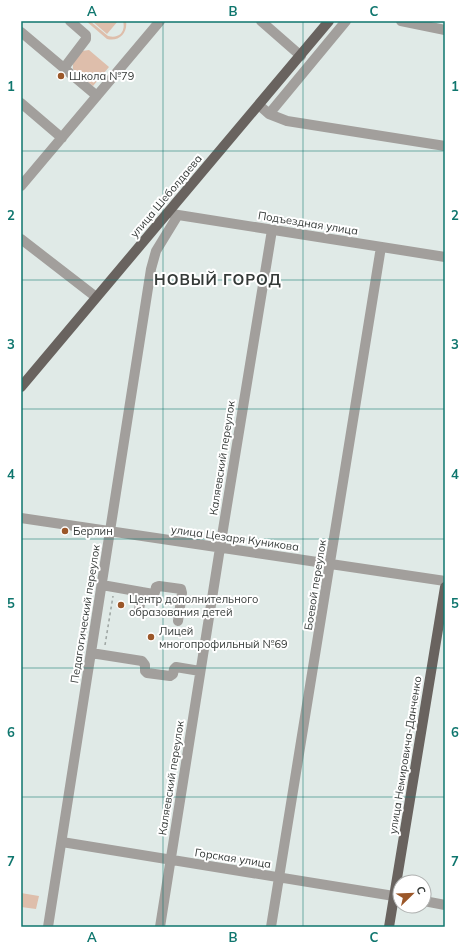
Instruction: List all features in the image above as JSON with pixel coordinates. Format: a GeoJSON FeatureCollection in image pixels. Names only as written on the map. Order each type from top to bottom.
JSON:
{"type":"FeatureCollection","features":[{"type":"Feature","properties":{"kind":"main road","name":"улица Шеболдаева"},"geometry":{"type":"LineString","coordinates":[[21,387],[329,21]]}},
{"type":"Feature","properties":{"kind":"main road","name":"улица Немировича-Данченко"},"geometry":{"type":"LineString","coordinates":[[401,874],[445,587]]}},
{"type":"Feature","properties":{"kind":"main road","name":"улица Немировича-Данченко"},"geometry":{"type":"LineString","coordinates":[[389,927],[392,914]]}},
{"type":"Feature","properties":{"kind":"street"},"geometry":{"type":"LineString","coordinates":[[64,68],[86,39],[86,35],[70,21]]}},
{"type":"Feature","properties":{"kind":"street"},"geometry":{"type":"LineString","coordinates":[[21,186],[160,21]]}},
{"type":"Feature","properties":{"kind":"street"},"geometry":{"type":"LineString","coordinates":[[261,21],[301,56]]}},
{"type":"Feature","properties":{"kind":"street"},"geometry":{"type":"LineString","coordinates":[[269,114],[346,21]]}},
{"type":"Feature","properties":{"kind":"street"},"geometry":{"type":"LineString","coordinates":[[401,21],[445,30]]}},
{"type":"Feature","properties":{"kind":"street"},"geometry":{"type":"LineString","coordinates":[[21,32],[97,96]]}},
{"type":"Feature","properties":{"kind":"street"},"geometry":{"type":"LineString","coordinates":[[21,103],[62,138]]}},
{"type":"Feature","properties":{"kind":"street"},"geometry":{"type":"LineString","coordinates":[[258,105],[269,114],[287,121],[445,146]]}},
{"type":"Feature","properties":{"kind":"street","name":"Подъездная улица"},"geometry":{"type":"LineString","coordinates":[[167,214],[445,257]]}},
{"type":"Feature","properties":{"kind":"street","name":"Педагогический переулок"},"geometry":{"type":"LineString","coordinates":[[48,927],[151,269],[156,251],[178,215]]}},
{"type":"Feature","properties":{"kind":"street","name":"Каляевский переулок"},"geometry":{"type":"LineString","coordinates":[[160,927],[272,230]]}},
{"type":"Feature","properties":{"kind":"street"},"geometry":{"type":"LineString","coordinates":[[21,240],[96,297]]}},
{"type":"Feature","properties":{"kind":"street","name":"Боевой переулок"},"geometry":{"type":"LineString","coordinates":[[271,927],[381,247]]}},
{"type":"Feature","properties":{"kind":"street","name":"улица Цезаря Куникова"},"geometry":{"type":"LineString","coordinates":[[21,518],[445,581]]}},
{"type":"Feature","properties":{"kind":"street"},"geometry":{"type":"LineString","coordinates":[[102,585],[153,594],[156,587],[159,586],[181,589],[182,593],[178,621]]}},
{"type":"Feature","properties":{"kind":"street"},"geometry":{"type":"LineString","coordinates":[[139,610],[142,592]]}},
{"type":"Feature","properties":{"kind":"street"},"geometry":{"type":"LineString","coordinates":[[91,653],[142,661],[145,665],[144,671],[147,673],[170,676],[173,674],[176,667],[200,671]]}},
{"type":"Feature","properties":{"kind":"street","name":"Горская улица"},"geometry":{"type":"LineString","coordinates":[[62,842],[392,896]]}},
{"type":"Feature","properties":{"kind":"street"},"geometry":{"type":"LineString","coordinates":[[432,903],[445,905]]}},
{"type":"Feature","properties":{"kind":"path"},"geometry":{"type":"LineString","coordinates":[[103,655],[114,588]]}},
{"type":"Feature","properties":{"kind":"path"},"geometry":{"type":"LineString","coordinates":[[105,618],[109,619]]}},
{"type":"Feature","properties":{"kind":"shaded area"},"geometry":{"type":"Polygon","coordinates":[[[86,21],[90,21],[108,36],[112,37],[121,34],[124,25],[123,21],[126,21],[126,29],[122,36],[111,40],[107,39],[86,21]]]}},
{"type":"Feature","properties":{"kind":"shaded area"},"geometry":{"type":"Polygon","coordinates":[[[92,21],[118,21],[107,34],[92,21]]]}},
{"type":"Feature","properties":{"kind":"shaded area"},"geometry":{"type":"Polygon","coordinates":[[[89,50],[109,67],[93,86],[73,69],[74,61],[78,55],[82,51],[89,50]]]}},
{"type":"Feature","properties":{"kind":"shaded area"},"geometry":{"type":"Polygon","coordinates":[[[21,893],[39,896],[36,909],[21,907],[21,893]]]}},
{"type":"Feature","properties":{"kind":"place","name":"Школа №79"},"geometry":{"type":"Point","coordinates":[61,76]}},
{"type":"Feature","properties":{"kind":"place","name":"Берлин"},"geometry":{"type":"Point","coordinates":[65,531]}},
{"type":"Feature","properties":{"kind":"place","name":"Центр дополнительного образования детей"},"geometry":{"type":"Point","coordinates":[121,605]}},
{"type":"Feature","properties":{"kind":"place","name":"Лицей многопрофильный №69"},"geometry":{"type":"Point","coordinates":[151,637]}},
{"type":"Feature","properties":{"kind":"district","name":"НОВЫЙ ГОРОД"},"geometry":{"type":"Point","coordinates":[218,279]}}]}
